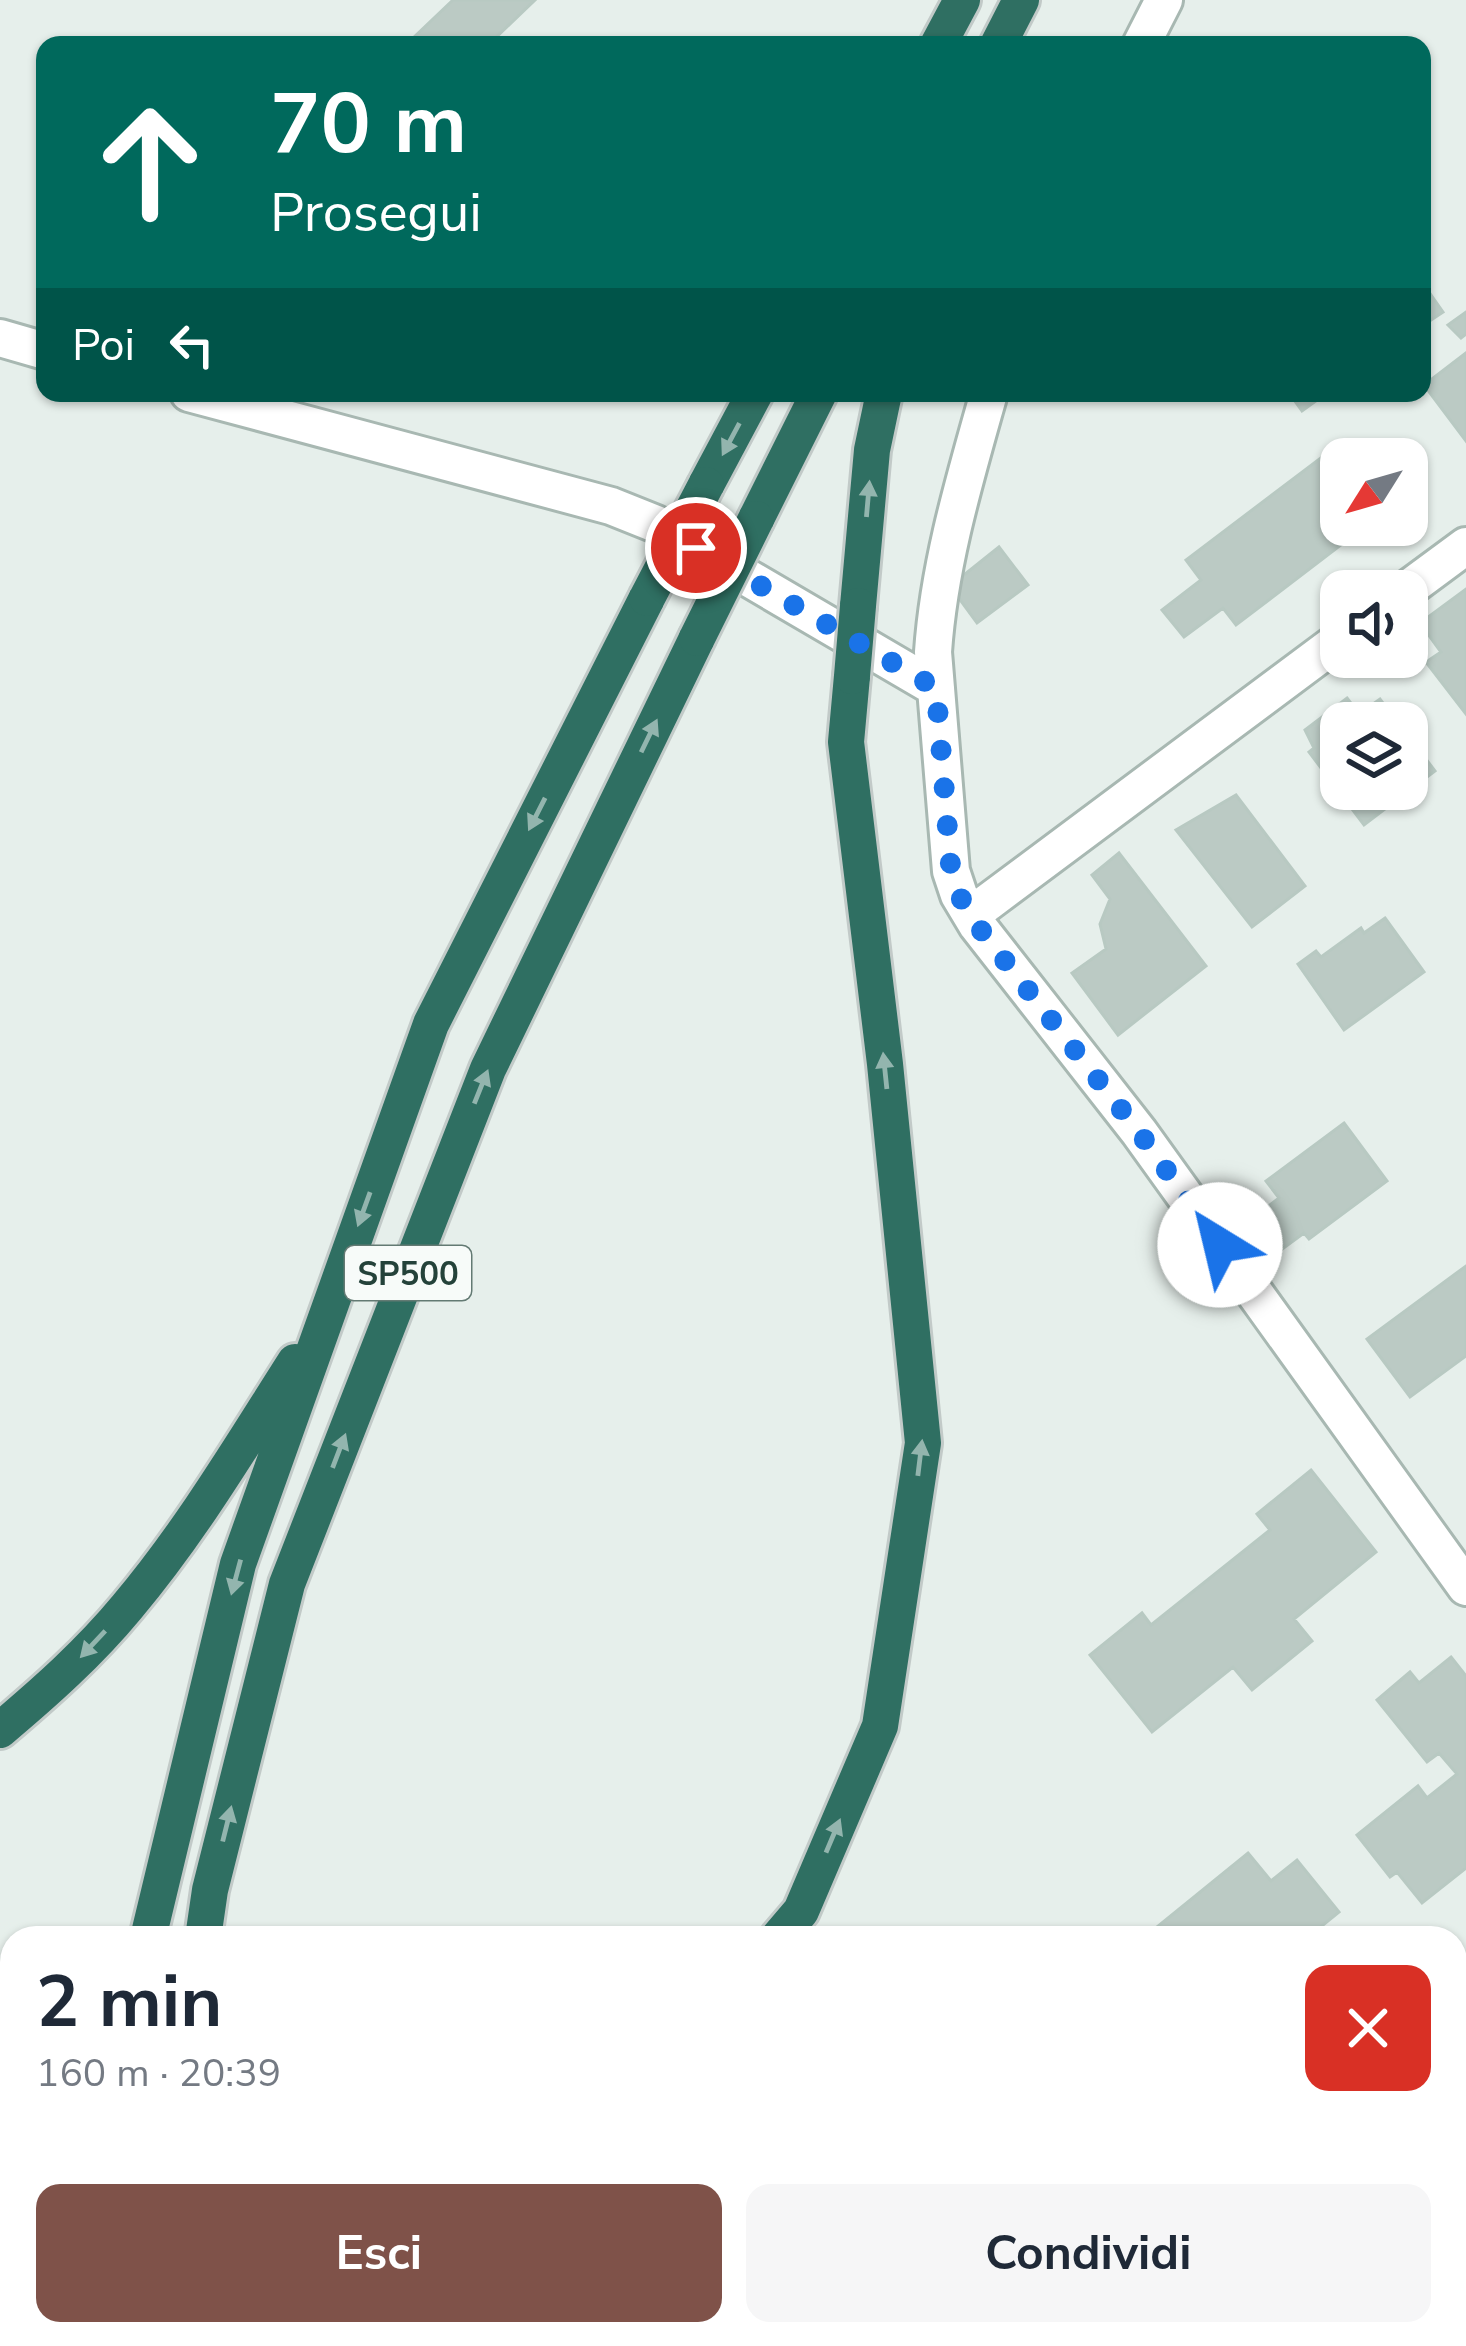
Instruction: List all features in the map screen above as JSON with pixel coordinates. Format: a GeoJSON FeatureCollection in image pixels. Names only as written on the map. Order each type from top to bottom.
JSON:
{"type":"FeatureCollection","features":[{"type":"Feature","properties":{"kind":"highway"},"geometry":{"type":"LineString","coordinates":[[943,36],[962,0]]}},
{"type":"Feature","properties":{"kind":"highway"},"geometry":{"type":"LineString","coordinates":[[1003,36],[1022,0]]}},
{"type":"Feature","properties":{"kind":"highway","name":"SP500"},"geometry":{"type":"LineString","coordinates":[[151,1926],[238,1564],[431,1024],[750,402]]}},
{"type":"Feature","properties":{"kind":"highway","name":"SP500"},"geometry":{"type":"LineString","coordinates":[[205,1926],[287,1584],[488,1070],[814,402]]}},
{"type":"Feature","properties":{"kind":"highway"},"geometry":{"type":"LineString","coordinates":[[788,1926],[801,1911],[880,1726],[923,1443],[885,1064],[846,742],[872,450],[882,402]]}},
{"type":"Feature","properties":{"kind":"highway"},"geometry":{"type":"LineString","coordinates":[[0,1730],[63,1676],[127,1607],[210,1496],[329,1308]]}},
{"type":"Feature","properties":{"kind":"street"},"geometry":{"type":"LineString","coordinates":[[1146,36],[1164,0]]}},
{"type":"Feature","properties":{"kind":"street"},"geometry":{"type":"LineString","coordinates":[[0,338],[36,348]]}},
{"type":"Feature","properties":{"kind":"street"},"geometry":{"type":"LineString","coordinates":[[223,402],[610,506],[656,524],[936,688]]}},
{"type":"Feature","properties":{"kind":"street"},"geometry":{"type":"LineString","coordinates":[[986,402],[962,487],[935,616],[951,871],[959,895],[977,925],[1139,1132],[1466,1587]]}},
{"type":"Feature","properties":{"kind":"street"},"geometry":{"type":"LineString","coordinates":[[1428,574],[1466,546]]}},
{"type":"Feature","properties":{"kind":"street"},"geometry":{"type":"LineString","coordinates":[[977,925],[977,911],[987,903],[1320,655]]}},
{"type":"Feature","properties":{"kind":"building"},"geometry":{"type":"Polygon","coordinates":[[[453,0],[535,0],[497,36],[415,36],[453,0]]]}},
{"type":"Feature","properties":{"kind":"building"},"geometry":{"type":"Polygon","coordinates":[[[1431,295],[1443,312],[1431,320],[1431,295]]]}},
{"type":"Feature","properties":{"kind":"building"},"geometry":{"type":"Polygon","coordinates":[[[1466,312],[1466,334],[1461,338],[1448,325],[1466,312]]]}},
{"type":"Feature","properties":{"kind":"building"},"geometry":{"type":"Polygon","coordinates":[[[1466,353],[1466,441],[1431,394],[1431,380],[1466,353]]]}},
{"type":"Feature","properties":{"kind":"building"},"geometry":{"type":"Polygon","coordinates":[[[1320,459],[1320,546],[1339,546],[1236,625],[1223,608],[1184,637],[1162,610],[1201,580],[1186,560],[1320,459]]]}},
{"type":"Feature","properties":{"kind":"building"},"geometry":{"type":"Polygon","coordinates":[[[999,547],[1028,585],[977,623],[950,586],[999,547]]]}},
{"type":"Feature","properties":{"kind":"building"},"geometry":{"type":"Polygon","coordinates":[[[1466,589],[1466,714],[1428,665],[1441,652],[1428,634],[1428,617],[1466,589]]]}},
{"type":"Feature","properties":{"kind":"building"},"geometry":{"type":"Polygon","coordinates":[[[1320,719],[1320,767],[1309,752],[1314,748],[1305,730],[1320,719]]]}},
{"type":"Feature","properties":{"kind":"building"},"geometry":{"type":"Polygon","coordinates":[[[1236,795],[1305,886],[1252,927],[1176,830],[1236,795]]]}},
{"type":"Feature","properties":{"kind":"building"},"geometry":{"type":"Polygon","coordinates":[[[1353,810],[1384,810],[1364,825],[1353,810]]]}},
{"type":"Feature","properties":{"kind":"building"},"geometry":{"type":"Polygon","coordinates":[[[1119,853],[1206,966],[1118,1035],[1072,973],[1106,949],[1100,924],[1110,899],[1092,875],[1119,853]]]}},
{"type":"Feature","properties":{"kind":"building"},"geometry":{"type":"Polygon","coordinates":[[[1385,918],[1424,972],[1344,1030],[1298,964],[1316,951],[1321,957],[1361,928],[1364,933],[1385,918]]]}},
{"type":"Feature","properties":{"kind":"building"},"geometry":{"type":"Polygon","coordinates":[[[1344,1123],[1387,1181],[1309,1239],[1304,1233],[1281,1250],[1255,1216],[1279,1198],[1266,1181],[1344,1123]]]}},
{"type":"Feature","properties":{"kind":"building"},"geometry":{"type":"Polygon","coordinates":[[[1466,1266],[1466,1356],[1410,1397],[1367,1339],[1466,1266]]]}},
{"type":"Feature","properties":{"kind":"building"},"geometry":{"type":"Polygon","coordinates":[[[1311,1470],[1376,1552],[1294,1619],[1312,1641],[1252,1690],[1233,1667],[1152,1732],[1090,1655],[1142,1613],[1151,1625],[1270,1530],[1257,1514],[1311,1470]]]}},
{"type":"Feature","properties":{"kind":"building"},"geometry":{"type":"Polygon","coordinates":[[[1451,1657],[1466,1676],[1466,1868],[1422,1903],[1397,1872],[1390,1877],[1357,1835],[1418,1786],[1427,1798],[1457,1774],[1439,1753],[1427,1762],[1377,1700],[1410,1672],[1419,1683],[1451,1657]]]}},
{"type":"Feature","properties":{"kind":"building"},"geometry":{"type":"Polygon","coordinates":[[[1248,1853],[1271,1881],[1297,1860],[1339,1912],[1322,1926],[1158,1926],[1248,1853]]]}},
{"type":"Feature","properties":{"kind":"route"},"geometry":{"type":"LineString","coordinates":[[696,548],[936,688],[951,871],[959,895],[1220,1245]]}}]}
